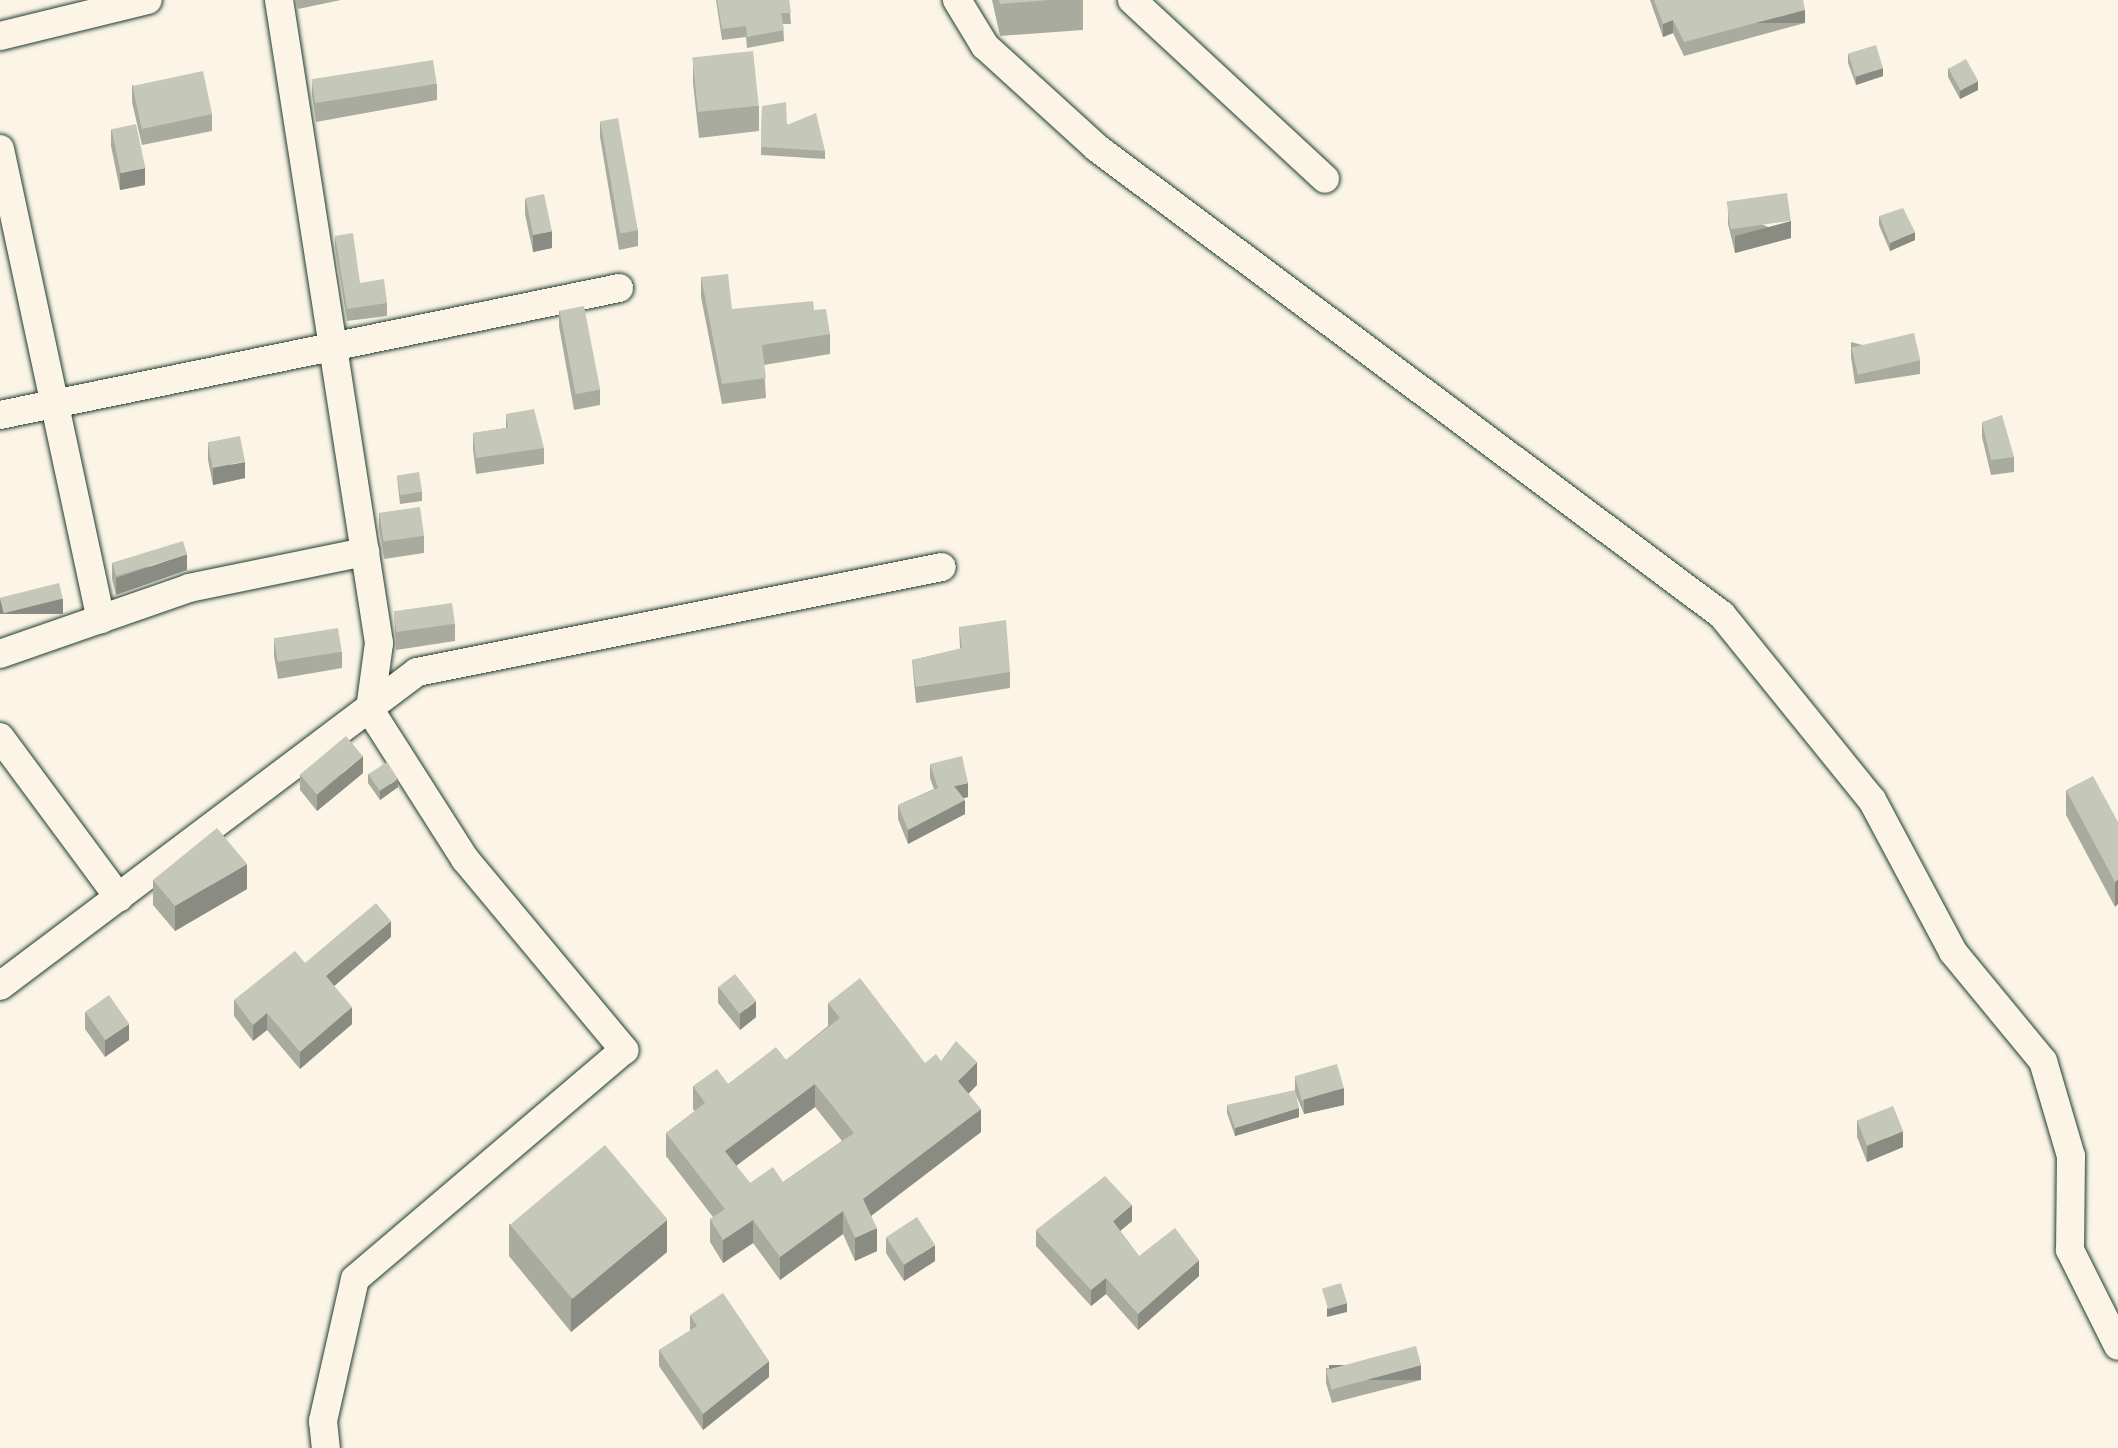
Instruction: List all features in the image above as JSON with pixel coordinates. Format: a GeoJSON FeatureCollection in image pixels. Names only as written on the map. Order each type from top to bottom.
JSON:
{"type":"FeatureCollection","features":[{"type":"Feature","properties":{"kind":"street"},"geometry":{"type":"LineString","coordinates":[[0,36],[148,0]]}},
{"type":"Feature","properties":{"kind":"street"},"geometry":{"type":"LineString","coordinates":[[278,0],[330,348],[380,643],[370,710],[465,859],[624,1050],[355,1280],[323,1421],[326,1448]]}},
{"type":"Feature","properties":{"kind":"street"},"geometry":{"type":"LineString","coordinates":[[957,0],[985,46],[1097,148],[1722,616],[1872,800],[1953,952],[2043,1061],[2071,1156],[2070,1250],[2118,1346]]}},
{"type":"Feature","properties":{"kind":"street"},"geometry":{"type":"LineString","coordinates":[[1132,0],[1325,179]]}},
{"type":"Feature","properties":{"kind":"street"},"geometry":{"type":"LineString","coordinates":[[0,149],[58,403],[100,619]]}},
{"type":"Feature","properties":{"kind":"street"},"geometry":{"type":"LineString","coordinates":[[0,415],[618,288]]}},
{"type":"Feature","properties":{"kind":"street"},"geometry":{"type":"LineString","coordinates":[[0,654],[189,588],[364,552]]}},
{"type":"Feature","properties":{"kind":"street"},"geometry":{"type":"LineString","coordinates":[[0,986],[416,672],[942,567]]}},
{"type":"Feature","properties":{"kind":"street"},"geometry":{"type":"LineString","coordinates":[[0,737],[118,898]]}},
{"type":"Feature","properties":{"kind":"building"},"geometry":{"type":"Polygon","coordinates":[[[717,0],[789,0],[791,13],[781,13],[784,30],[747,37],[746,26],[722,29],[717,0]]]}},
{"type":"Feature","properties":{"kind":"building"},"geometry":{"type":"Polygon","coordinates":[[[999,0],[1050,0],[1000,4],[999,0]]]}},
{"type":"Feature","properties":{"kind":"building"},"geometry":{"type":"Polygon","coordinates":[[[1654,0],[1803,0],[1805,10],[1684,42],[1673,20],[1663,24],[1654,0]]]}},
{"type":"Feature","properties":{"kind":"building"},"geometry":{"type":"Polygon","coordinates":[[[1876,45],[1883,68],[1855,76],[1848,53],[1876,45]]]}},
{"type":"Feature","properties":{"kind":"building"},"geometry":{"type":"Polygon","coordinates":[[[753,51],[759,106],[698,112],[692,57],[753,51]]]}},
{"type":"Feature","properties":{"kind":"building"},"geometry":{"type":"Polygon","coordinates":[[[1966,59],[1978,81],[1961,91],[1949,69],[1966,59]]]}},
{"type":"Feature","properties":{"kind":"building"},"geometry":{"type":"Polygon","coordinates":[[[433,60],[437,84],[315,103],[312,79],[433,60]]]}},
{"type":"Feature","properties":{"kind":"building"},"geometry":{"type":"Polygon","coordinates":[[[203,71],[212,114],[142,129],[133,86],[203,71]]]}},
{"type":"Feature","properties":{"kind":"building"},"geometry":{"type":"Polygon","coordinates":[[[786,102],[787,125],[816,113],[825,151],[761,147],[762,106],[786,102]]]}},
{"type":"Feature","properties":{"kind":"building"},"geometry":{"type":"Polygon","coordinates":[[[618,118],[638,230],[620,233],[600,121],[618,118]]]}},
{"type":"Feature","properties":{"kind":"building"},"geometry":{"type":"Polygon","coordinates":[[[136,124],[145,168],[121,173],[112,129],[136,124]]]}},
{"type":"Feature","properties":{"kind":"building"},"geometry":{"type":"Polygon","coordinates":[[[1787,193],[1791,221],[1730,229],[1727,201],[1787,193]]]}},
{"type":"Feature","properties":{"kind":"building"},"geometry":{"type":"Polygon","coordinates":[[[544,194],[552,231],[533,235],[525,198],[544,194]]]}},
{"type":"Feature","properties":{"kind":"building"},"geometry":{"type":"Polygon","coordinates":[[[1903,208],[1915,232],[1890,243],[1879,216],[1903,208]]]}},
{"type":"Feature","properties":{"kind":"building"},"geometry":{"type":"Polygon","coordinates":[[[353,233],[360,283],[384,279],[387,303],[347,309],[335,236],[353,233]]]}},
{"type":"Feature","properties":{"kind":"building"},"geometry":{"type":"Polygon","coordinates":[[[728,274],[732,309],[813,301],[814,310],[826,309],[830,334],[762,345],[766,378],[722,384],[701,277],[728,274]]]}},
{"type":"Feature","properties":{"kind":"building"},"geometry":{"type":"Polygon","coordinates":[[[584,306],[600,389],[576,394],[559,311],[584,306]]]}},
{"type":"Feature","properties":{"kind":"building"},"geometry":{"type":"Polygon","coordinates":[[[1914,333],[1920,360],[1858,375],[1852,347],[1914,333]]]}},
{"type":"Feature","properties":{"kind":"building"},"geometry":{"type":"Polygon","coordinates":[[[534,409],[544,448],[476,458],[473,433],[508,428],[506,414],[534,409]]]}},
{"type":"Feature","properties":{"kind":"building"},"geometry":{"type":"Polygon","coordinates":[[[2002,415],[2014,457],[1991,460],[1982,422],[2002,415]]]}},
{"type":"Feature","properties":{"kind":"building"},"geometry":{"type":"Polygon","coordinates":[[[240,436],[245,462],[213,468],[208,442],[240,436]]]}},
{"type":"Feature","properties":{"kind":"building"},"geometry":{"type":"Polygon","coordinates":[[[419,472],[422,492],[400,495],[397,475],[419,472]]]}},
{"type":"Feature","properties":{"kind":"building"},"geometry":{"type":"Polygon","coordinates":[[[420,507],[424,536],[383,541],[379,513],[420,507]]]}},
{"type":"Feature","properties":{"kind":"building"},"geometry":{"type":"Polygon","coordinates":[[[183,541],[187,554],[116,576],[112,563],[183,541]]]}},
{"type":"Feature","properties":{"kind":"building"},"geometry":{"type":"Polygon","coordinates":[[[59,583],[63,599],[4,613],[0,598],[59,583]]]}},
{"type":"Feature","properties":{"kind":"building"},"geometry":{"type":"Polygon","coordinates":[[[452,603],[455,624],[396,632],[394,611],[452,603]]]}},
{"type":"Feature","properties":{"kind":"building"},"geometry":{"type":"Polygon","coordinates":[[[1006,620],[1010,672],[916,687],[912,660],[962,648],[959,627],[1006,620]]]}},
{"type":"Feature","properties":{"kind":"building"},"geometry":{"type":"Polygon","coordinates":[[[338,628],[342,652],[278,662],[274,638],[338,628]]]}},
{"type":"Feature","properties":{"kind":"building"},"geometry":{"type":"Polygon","coordinates":[[[346,736],[363,756],[317,794],[300,775],[346,736]]]}},
{"type":"Feature","properties":{"kind":"building"},"geometry":{"type":"Polygon","coordinates":[[[962,756],[968,783],[954,786],[965,800],[908,830],[898,805],[938,788],[930,764],[962,756]]]}},
{"type":"Feature","properties":{"kind":"building"},"geometry":{"type":"Polygon","coordinates":[[[387,762],[398,779],[379,791],[369,774],[387,762]]]}},
{"type":"Feature","properties":{"kind":"building"},"geometry":{"type":"Polygon","coordinates":[[[2093,776],[2118,822],[2115,882],[2066,790],[2093,776]]]}},
{"type":"Feature","properties":{"kind":"building"},"geometry":{"type":"Polygon","coordinates":[[[217,828],[247,864],[175,906],[153,880],[217,828]]]}},
{"type":"Feature","properties":{"kind":"building"},"geometry":{"type":"Polygon","coordinates":[[[376,903],[391,921],[326,976],[352,1007],[300,1052],[267,1013],[253,1025],[234,1000],[295,951],[305,963],[376,903]]]}},
{"type":"Feature","properties":{"kind":"building"},"geometry":{"type":"Polygon","coordinates":[[[735,974],[756,1001],[739,1014],[718,987],[735,974]]]}},
{"type":"Feature","properties":{"kind":"building"},"geometry":{"type":"Polygon","coordinates":[[[860,978],[925,1063],[936,1054],[941,1061],[956,1041],[977,1062],[958,1081],[981,1109],[863,1199],[877,1228],[855,1238],[843,1211],[780,1257],[753,1220],[723,1240],[710,1219],[725,1209],[666,1133],[705,1103],[693,1086],[717,1069],[728,1084],[776,1047],[786,1060],[840,1018],[828,1003],[860,978]],[[815,1084],[725,1151],[750,1183],[773,1167],[783,1182],[854,1133],[815,1084]]]}},
{"type":"Feature","properties":{"kind":"building"},"geometry":{"type":"Polygon","coordinates":[[[109,995],[129,1024],[105,1040],[85,1012],[109,995]]]}},
{"type":"Feature","properties":{"kind":"building"},"geometry":{"type":"Polygon","coordinates":[[[1337,1064],[1344,1088],[1302,1100],[1295,1076],[1337,1064]]]}},
{"type":"Feature","properties":{"kind":"building"},"geometry":{"type":"Polygon","coordinates":[[[1295,1090],[1299,1108],[1235,1128],[1227,1105],[1295,1090]]]}},
{"type":"Feature","properties":{"kind":"building"},"geometry":{"type":"Polygon","coordinates":[[[1893,1106],[1903,1131],[1867,1146],[1857,1121],[1893,1106]]]}},
{"type":"Feature","properties":{"kind":"building"},"geometry":{"type":"Polygon","coordinates":[[[605,1145],[667,1219],[572,1299],[510,1225],[605,1145]]]}},
{"type":"Feature","properties":{"kind":"building"},"geometry":{"type":"Polygon","coordinates":[[[1105,1176],[1132,1205],[1113,1221],[1139,1256],[1175,1228],[1199,1260],[1138,1314],[1106,1278],[1091,1290],[1036,1230],[1105,1176]]]}},
{"type":"Feature","properties":{"kind":"building"},"geometry":{"type":"Polygon","coordinates":[[[917,1217],[935,1245],[904,1265],[886,1237],[917,1217]]]}},
{"type":"Feature","properties":{"kind":"building"},"geometry":{"type":"Polygon","coordinates":[[[1341,1283],[1347,1303],[1328,1309],[1322,1289],[1341,1283]]]}},
{"type":"Feature","properties":{"kind":"building"},"geometry":{"type":"Polygon","coordinates":[[[723,1293],[769,1361],[703,1414],[659,1350],[697,1326],[690,1315],[723,1293]]]}},
{"type":"Feature","properties":{"kind":"building"},"geometry":{"type":"Polygon","coordinates":[[[1416,1346],[1421,1365],[1331,1389],[1326,1370],[1416,1346]]]}}]}
